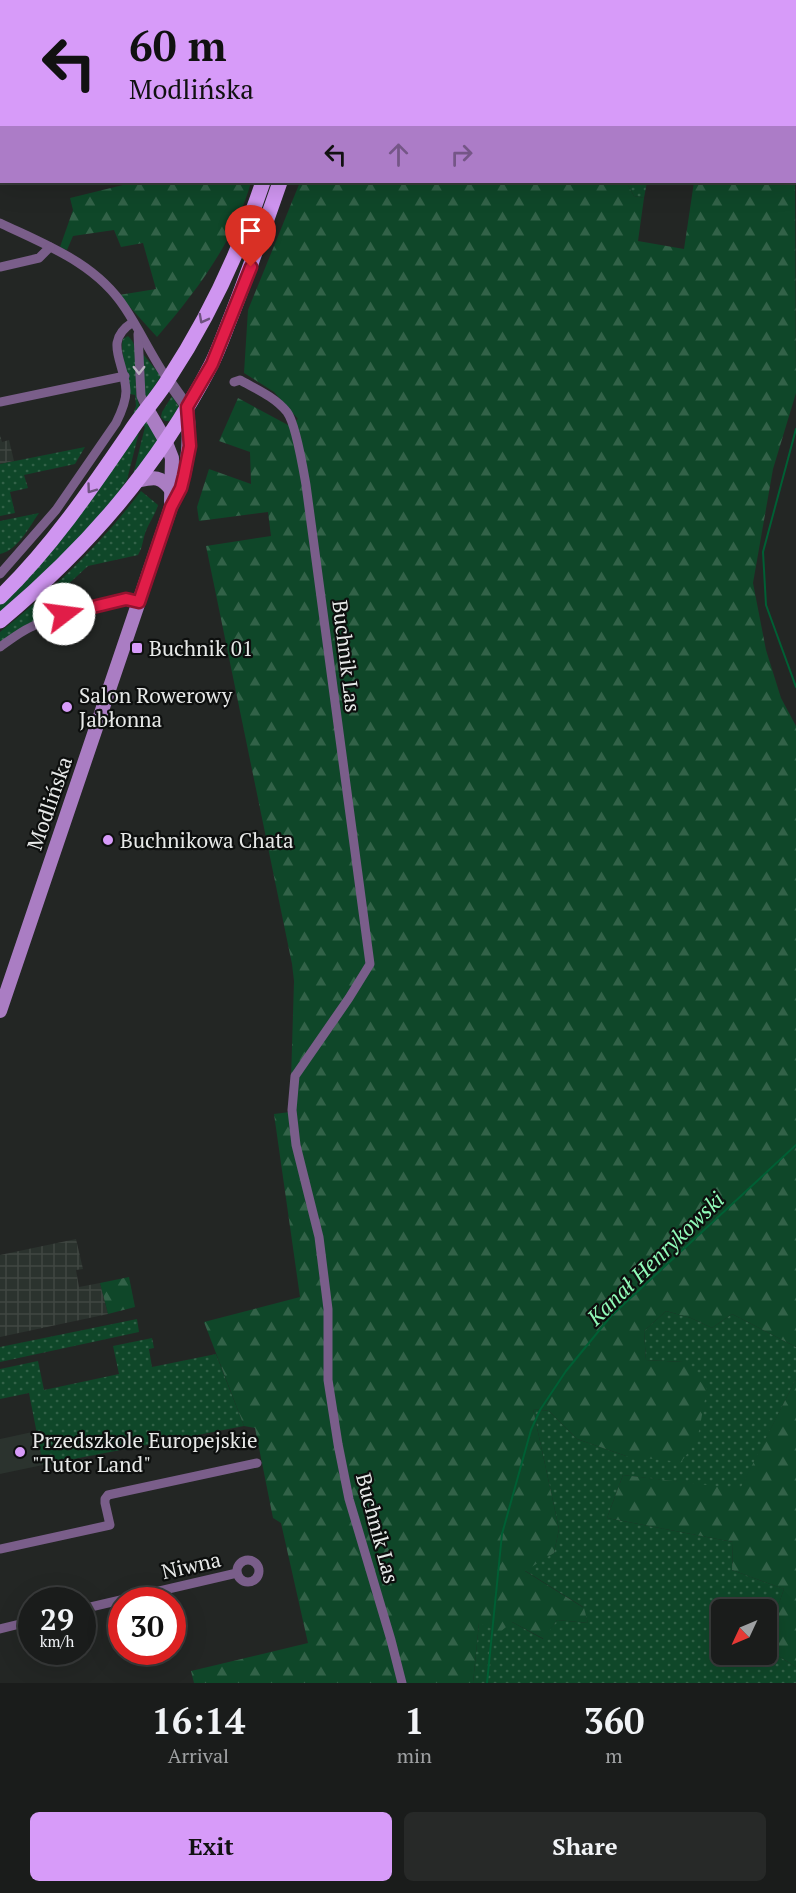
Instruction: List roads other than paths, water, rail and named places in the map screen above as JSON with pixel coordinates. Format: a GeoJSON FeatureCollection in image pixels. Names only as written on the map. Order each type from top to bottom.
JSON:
{"type":"FeatureCollection","features":[{"type":"Feature","properties":{"kind":"main road"},"geometry":{"type":"LineString","coordinates":[[0,597],[44,550],[79,506],[183,357],[247,229],[262,183]]}},
{"type":"Feature","properties":{"kind":"main road"},"geometry":{"type":"LineString","coordinates":[[0,621],[36,591],[84,544],[137,482],[187,407],[212,364],[251,267],[280,183]]}},
{"type":"Feature","properties":{"kind":"main road","name":"Modlińska"},"geometry":{"type":"LineString","coordinates":[[0,1011],[171,507],[181,488],[190,446],[187,407]]}},
{"type":"Feature","properties":{"kind":"main road","name":"Modlińska"},"geometry":{"type":"LineString","coordinates":[[147,409],[165,440],[172,458],[171,507]]}},
{"type":"Feature","properties":{"kind":"main road"},"geometry":{"type":"LineString","coordinates":[[137,482],[159,478],[166,482],[172,491]]}},
{"type":"Feature","properties":{"kind":"street"},"geometry":{"type":"LineString","coordinates":[[0,223],[83,264],[118,298],[156,364],[187,407]]}},
{"type":"Feature","properties":{"kind":"street"},"geometry":{"type":"LineString","coordinates":[[0,267],[39,258],[50,247]]}},
{"type":"Feature","properties":{"kind":"street"},"geometry":{"type":"LineString","coordinates":[[0,574],[56,510],[106,440],[122,410],[126,392],[125,376],[117,350],[117,339],[121,331],[135,326]]}},
{"type":"Feature","properties":{"kind":"street"},"geometry":{"type":"LineString","coordinates":[[135,326],[141,396],[147,409]]}},
{"type":"Feature","properties":{"kind":"street"},"geometry":{"type":"LineString","coordinates":[[156,364],[166,364],[183,357]]}},
{"type":"Feature","properties":{"kind":"street"},"geometry":{"type":"LineString","coordinates":[[0,402],[125,376]]}},
{"type":"Feature","properties":{"kind":"street","name":"Buchnik Las"},"geometry":{"type":"LineString","coordinates":[[237,381],[268,395],[288,413],[297,440],[306,485],[370,964],[350,998],[295,1076],[292,1110],[296,1145],[315,1216],[323,1267],[328,1309],[328,1380],[349,1499],[402,1683]]}},
{"type":"Feature","properties":{"kind":"street"},"geometry":{"type":"LineString","coordinates":[[0,647],[29,628],[64,614],[126,599],[139,602]]}},
{"type":"Feature","properties":{"kind":"street"},"geometry":{"type":"LineString","coordinates":[[0,1549],[110,1526],[105,1503],[108,1495],[257,1462]]}},
{"type":"Feature","properties":{"kind":"street","name":"Niwna"},"geometry":{"type":"LineString","coordinates":[[96,1606],[237,1573]]}},
{"type":"Feature","properties":{"kind":"street"},"geometry":{"type":"LineString","coordinates":[[0,1629],[18,1624]]}},
{"type":"Feature","properties":{"kind":"waterway"},"geometry":{"type":"LineString","coordinates":[[796,429],[763,552],[766,605],[796,687]]}},
{"type":"Feature","properties":{"kind":"waterway","name":"Kanał Henrykowski"},"geometry":{"type":"LineString","coordinates":[[487,1683],[502,1534],[531,1430],[540,1410],[566,1371],[611,1316],[796,1145]]}},
{"type":"Feature","properties":{"kind":"place","name":"Buchnik 01"},"geometry":{"type":"Point","coordinates":[137,648]}},
{"type":"Feature","properties":{"kind":"place","name":"Salon Rowerowy Jabłonna"},"geometry":{"type":"Point","coordinates":[67,707]}},
{"type":"Feature","properties":{"kind":"place","name":"Buchnikowa Chata"},"geometry":{"type":"Point","coordinates":[108,840]}},
{"type":"Feature","properties":{"kind":"place","name":"Przedszkole Europejskie \"Tutor Land\""},"geometry":{"type":"Point","coordinates":[20,1452]}}]}
